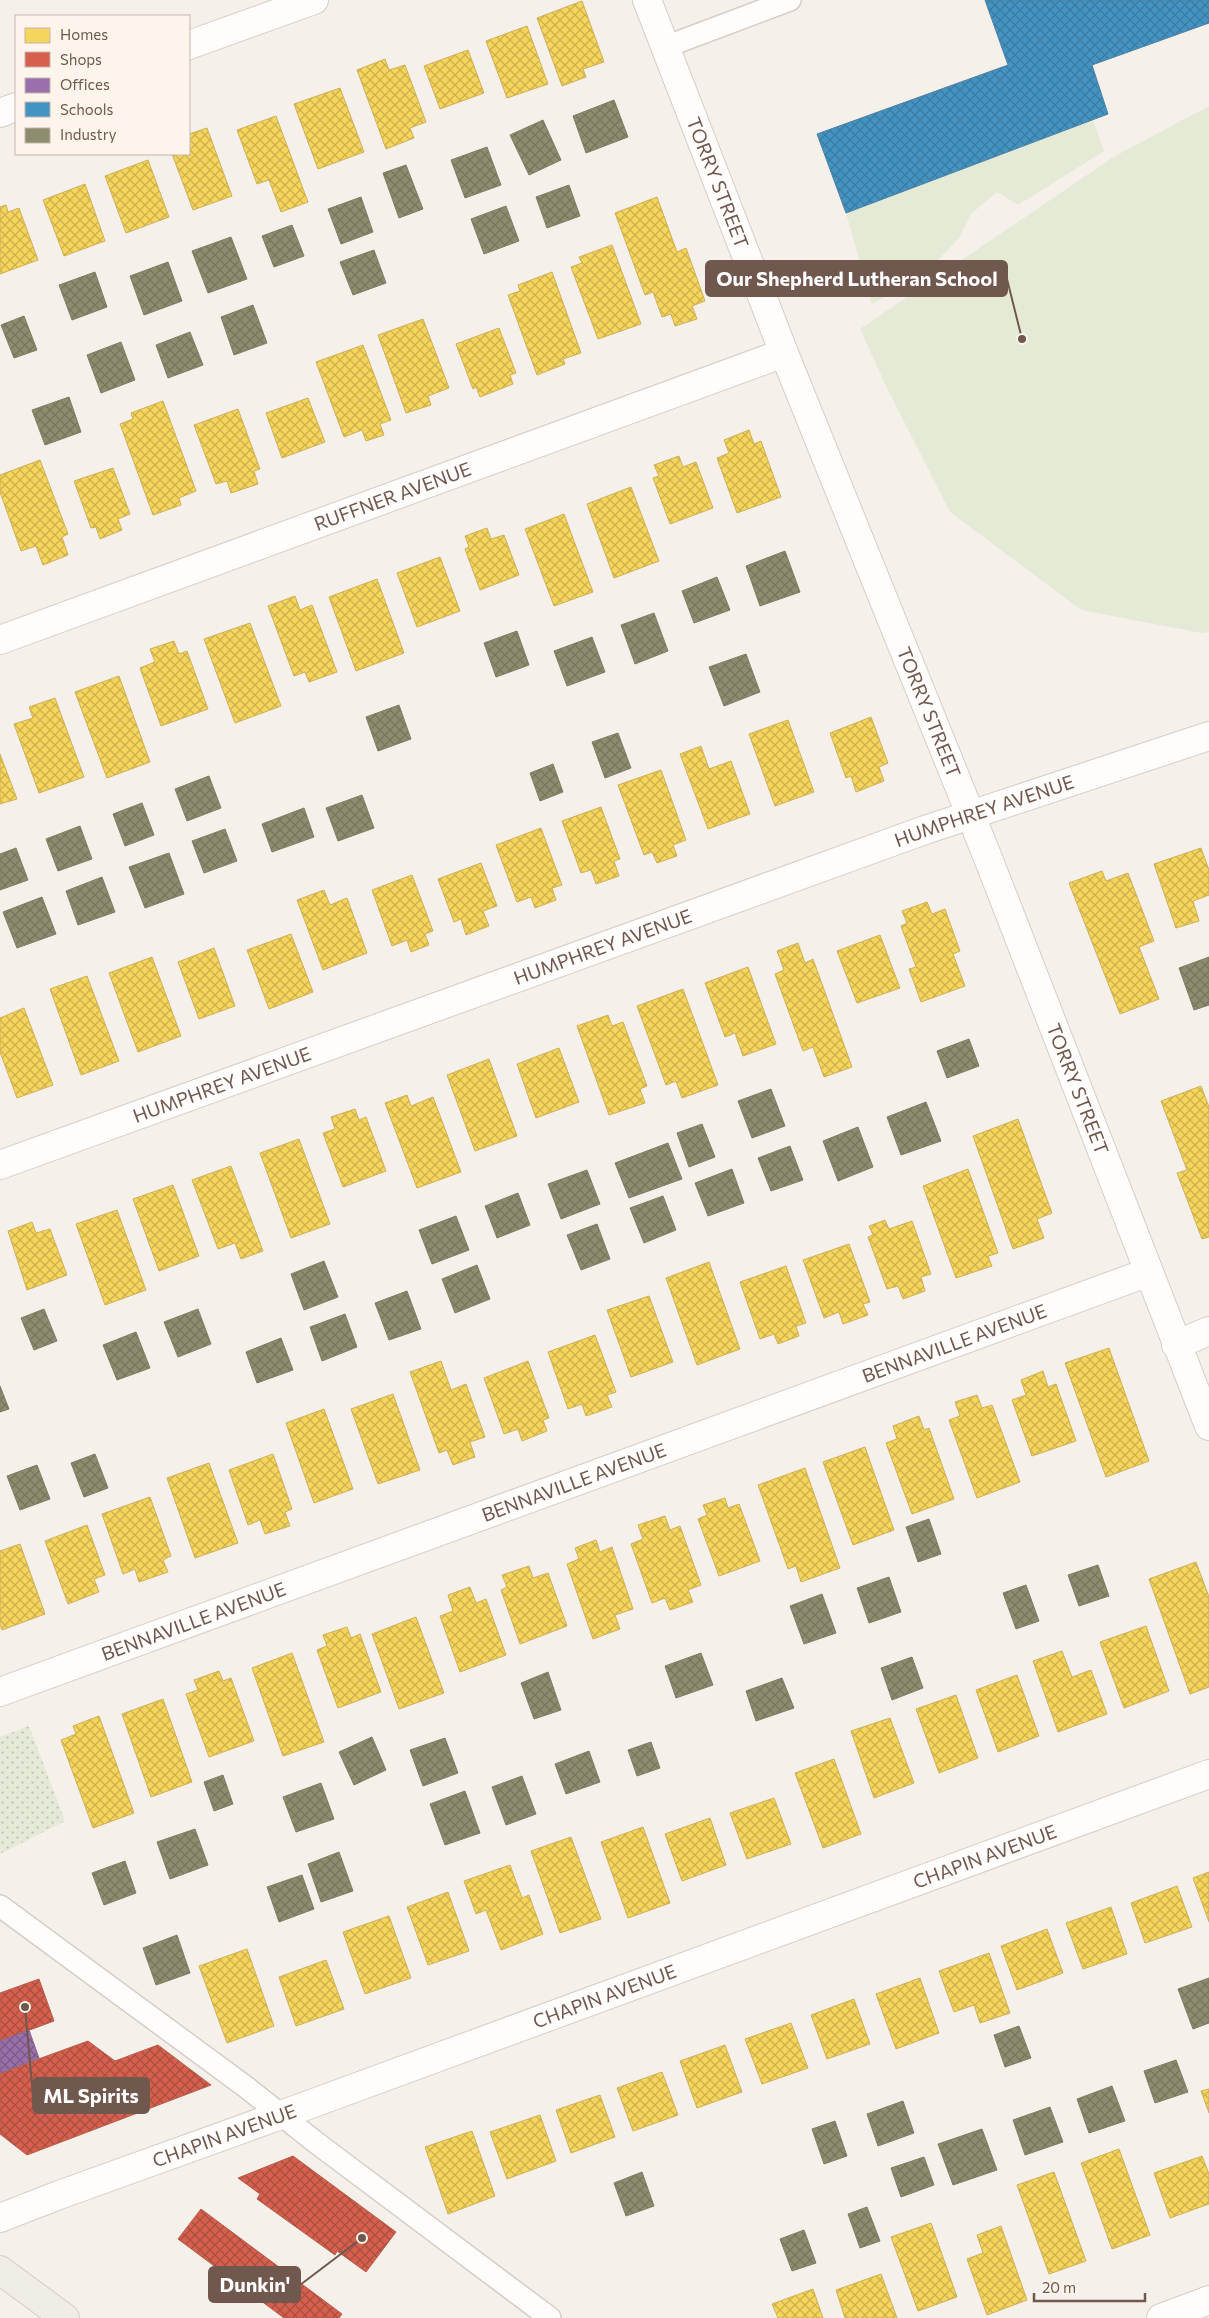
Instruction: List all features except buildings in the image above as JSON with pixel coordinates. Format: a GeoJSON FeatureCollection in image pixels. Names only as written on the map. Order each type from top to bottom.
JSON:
{"type":"FeatureCollection","features":[{"type":"Feature","properties":{"kind":"main road"},"geometry":{"type":"LineString","coordinates":[[0,2270],[58,2315]]}},
{"type":"Feature","properties":{"kind":"street"},"geometry":{"type":"LineString","coordinates":[[190,45],[314,0]]}},
{"type":"Feature","properties":{"kind":"street","name":"TORRY STREET"},"geometry":{"type":"LineString","coordinates":[[647,0],[784,353],[971,816],[1209,1426]]}},
{"type":"Feature","properties":{"kind":"street"},"geometry":{"type":"LineString","coordinates":[[0,113],[15,107]]}},
{"type":"Feature","properties":{"kind":"street","name":"RUFFNER AVENUE"},"geometry":{"type":"LineString","coordinates":[[0,640],[784,353]]}},
{"type":"Feature","properties":{"kind":"street","name":"HUMPHREY AVENUE"},"geometry":{"type":"LineString","coordinates":[[0,1165],[925,830],[1209,736]]}},
{"type":"Feature","properties":{"kind":"street","name":"BENNAVILLE AVENUE"},"geometry":{"type":"LineString","coordinates":[[0,1692],[1149,1272]]}},
{"type":"Feature","properties":{"kind":"street"},"geometry":{"type":"LineString","coordinates":[[1176,1345],[1209,1331]]}},
{"type":"Feature","properties":{"kind":"street","name":"CHAPIN AVENUE"},"geometry":{"type":"LineString","coordinates":[[0,2218],[1209,1774]]}},
{"type":"Feature","properties":{"kind":"street"},"geometry":{"type":"LineString","coordinates":[[1160,2318],[1209,2300]]}},
{"type":"Feature","properties":{"kind":"lane"},"geometry":{"type":"LineString","coordinates":[[665,47],[790,0]]}},
{"type":"Feature","properties":{"kind":"lane"},"geometry":{"type":"LineString","coordinates":[[0,1906],[246,2086],[550,2318]]}},
{"type":"Feature","properties":{"kind":"green space"},"geometry":{"type":"Polygon","coordinates":[[[1209,106],[1209,632],[1201,633],[1081,610],[950,512],[887,388],[860,329],[1115,156],[1209,106]]]}},
{"type":"Feature","properties":{"kind":"green space"},"geometry":{"type":"Polygon","coordinates":[[[1093,120],[1104,151],[1018,205],[997,192],[971,214],[959,238],[925,274],[872,304],[846,213],[1093,120]]]}},
{"type":"Feature","properties":{"kind":"green space"},"geometry":{"type":"Polygon","coordinates":[[[29,1726],[65,1821],[0,1854],[0,1737],[29,1726]]]}},
{"type":"Feature","properties":{"kind":"place","name":"Our Shepherd Lutheran School"},"geometry":{"type":"Point","coordinates":[1022,339]}},
{"type":"Feature","properties":{"kind":"place","name":"ML Spirits"},"geometry":{"type":"Point","coordinates":[25,2007]}},
{"type":"Feature","properties":{"kind":"place","name":"Dunkin'"},"geometry":{"type":"Point","coordinates":[362,2238]}}]}
